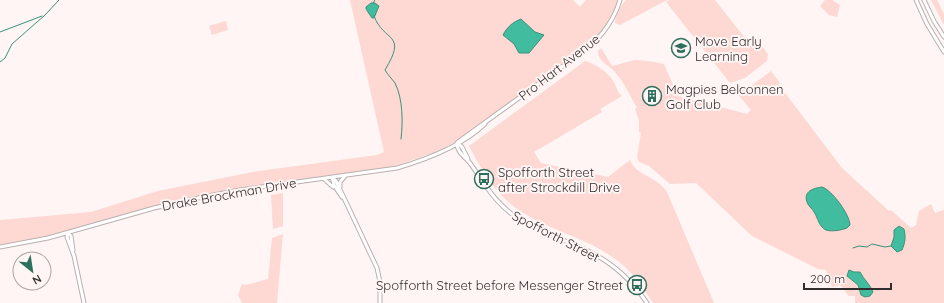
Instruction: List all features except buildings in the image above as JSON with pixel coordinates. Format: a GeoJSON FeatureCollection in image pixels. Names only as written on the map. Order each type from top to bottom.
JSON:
{"type":"FeatureCollection","features":[{"type":"Feature","properties":{"kind":"main road","name":"Pro Hart Avenue"},"geometry":{"type":"LineString","coordinates":[[457,143],[591,45],[609,26],[617,11],[620,0]]}},
{"type":"Feature","properties":{"kind":"main road"},"geometry":{"type":"LineString","coordinates":[[916,0],[927,24],[944,52]]}},
{"type":"Feature","properties":{"kind":"main road"},"geometry":{"type":"LineString","coordinates":[[924,0],[944,37]]}},
{"type":"Feature","properties":{"kind":"main road","name":"Spofforth Street"},"geometry":{"type":"LineString","coordinates":[[457,143],[462,147],[470,164],[485,187],[508,211],[535,228],[593,253],[607,262],[628,279],[647,303]]}},
{"type":"Feature","properties":{"kind":"main road","name":"Drake Brockman Drive"},"geometry":{"type":"LineString","coordinates":[[0,247],[32,242],[68,233],[183,201],[240,190],[386,170],[406,165],[442,152],[457,143]]}},
{"type":"Feature","properties":{"kind":"main road"},"geometry":{"type":"LineString","coordinates":[[338,190],[340,182],[346,175]]}},
{"type":"Feature","properties":{"kind":"main road"},"geometry":{"type":"LineString","coordinates":[[332,177],[333,182],[344,200],[377,268],[380,282],[380,303]]}},
{"type":"Feature","properties":{"kind":"main road"},"geometry":{"type":"LineString","coordinates":[[323,179],[338,190]]}},
{"type":"Feature","properties":{"kind":"main road"},"geometry":{"type":"LineString","coordinates":[[68,233],[71,236],[84,303]]}},
{"type":"Feature","properties":{"kind":"shaded area"},"geometry":{"type":"Polygon","coordinates":[[[350,0],[573,0],[580,7],[586,0],[620,0],[609,26],[588,48],[463,138],[436,152],[391,167],[240,190],[183,201],[75,231],[0,247],[0,220],[91,212],[158,191],[253,172],[377,155],[384,152],[350,0]]]}},
{"type":"Feature","properties":{"kind":"shaded area"},"geometry":{"type":"Polygon","coordinates":[[[626,0],[667,0],[620,25],[615,23],[615,20],[626,0]]]}},
{"type":"Feature","properties":{"kind":"shaded area"},"geometry":{"type":"Polygon","coordinates":[[[670,0],[715,0],[752,47],[759,42],[768,54],[767,61],[745,78],[730,83],[666,2],[670,0]]]}},
{"type":"Feature","properties":{"kind":"shaded area"},"geometry":{"type":"Polygon","coordinates":[[[825,0],[832,0],[840,5],[837,17],[829,15],[820,6],[825,0]]]}},
{"type":"Feature","properties":{"kind":"shaded area"},"geometry":{"type":"Polygon","coordinates":[[[931,0],[937,0],[944,14],[944,25],[931,0]]]}},
{"type":"Feature","properties":{"kind":"shaded area"},"geometry":{"type":"Polygon","coordinates":[[[371,3],[375,3],[379,6],[374,18],[372,18],[366,9],[366,7],[371,3]]]}},
{"type":"Feature","properties":{"kind":"shaded area"},"geometry":{"type":"Polygon","coordinates":[[[521,19],[535,32],[544,35],[529,53],[519,53],[514,44],[503,35],[510,25],[521,19]]]}},
{"type":"Feature","properties":{"kind":"shaded area"},"geometry":{"type":"Polygon","coordinates":[[[226,21],[228,30],[212,35],[209,26],[226,21]]]}},
{"type":"Feature","properties":{"kind":"shaded area"},"geometry":{"type":"Polygon","coordinates":[[[601,48],[612,66],[635,60],[664,64],[678,96],[747,114],[751,110],[736,92],[751,86],[771,71],[780,83],[779,85],[842,168],[889,211],[891,210],[911,228],[916,225],[919,211],[931,204],[935,213],[944,210],[944,303],[855,303],[855,296],[849,296],[840,285],[832,287],[826,270],[818,269],[752,236],[696,183],[670,184],[649,166],[639,162],[637,157],[641,133],[639,132],[639,121],[635,108],[637,108],[620,79],[599,57],[598,51],[601,48]]]}},
{"type":"Feature","properties":{"kind":"shaded area"},"geometry":{"type":"Polygon","coordinates":[[[585,61],[597,66],[605,72],[614,82],[622,96],[600,109],[602,112],[534,152],[541,163],[608,177],[630,160],[637,170],[658,182],[667,192],[714,303],[653,303],[640,284],[620,262],[589,243],[536,220],[512,205],[493,185],[469,146],[585,61]]]}},
{"type":"Feature","properties":{"kind":"shaded area"},"geometry":{"type":"Polygon","coordinates":[[[822,187],[831,193],[844,209],[850,225],[847,228],[828,231],[820,225],[806,198],[810,191],[822,187]]]}},
{"type":"Feature","properties":{"kind":"shaded area"},"geometry":{"type":"Polygon","coordinates":[[[283,193],[283,226],[273,229],[271,195],[283,193]]]}},
{"type":"Feature","properties":{"kind":"shaded area"},"geometry":{"type":"Polygon","coordinates":[[[899,226],[904,229],[905,240],[902,250],[897,252],[891,246],[894,237],[894,230],[899,226]]]}},
{"type":"Feature","properties":{"kind":"shaded area"},"geometry":{"type":"Polygon","coordinates":[[[283,234],[277,303],[242,303],[238,295],[242,284],[246,285],[268,279],[272,238],[283,234]]]}},
{"type":"Feature","properties":{"kind":"shaded area"},"geometry":{"type":"Polygon","coordinates":[[[849,270],[860,272],[873,292],[870,296],[865,297],[861,295],[858,285],[847,276],[849,270]]]}},
{"type":"Feature","properties":{"kind":"waterway"},"geometry":{"type":"LineString","coordinates":[[0,62],[5,58],[12,44],[45,15],[59,0]]}},
{"type":"Feature","properties":{"kind":"waterway"},"geometry":{"type":"LineString","coordinates":[[0,32],[42,16]]}},
{"type":"Feature","properties":{"kind":"waterway"},"geometry":{"type":"LineString","coordinates":[[374,16],[378,25],[394,43],[392,58],[385,70],[395,83],[400,96],[402,118],[401,139]]}},
{"type":"Feature","properties":{"kind":"waterway"},"geometry":{"type":"LineString","coordinates":[[853,248],[859,246],[867,247],[872,244],[885,247],[891,246]]}},
{"type":"Feature","properties":{"kind":"place","name":"Move Early Learning"},"geometry":{"type":"Point","coordinates":[681,48]}},
{"type":"Feature","properties":{"kind":"place","name":"Magpies Belconnen Golf Club"},"geometry":{"type":"Point","coordinates":[652,96]}},
{"type":"Feature","properties":{"kind":"place","name":"Spofforth Street after Strockdill Drive"},"geometry":{"type":"Point","coordinates":[484,179]}},
{"type":"Feature","properties":{"kind":"place","name":"Spofforth Street before Messenger Street"},"geometry":{"type":"Point","coordinates":[637,285]}}]}
